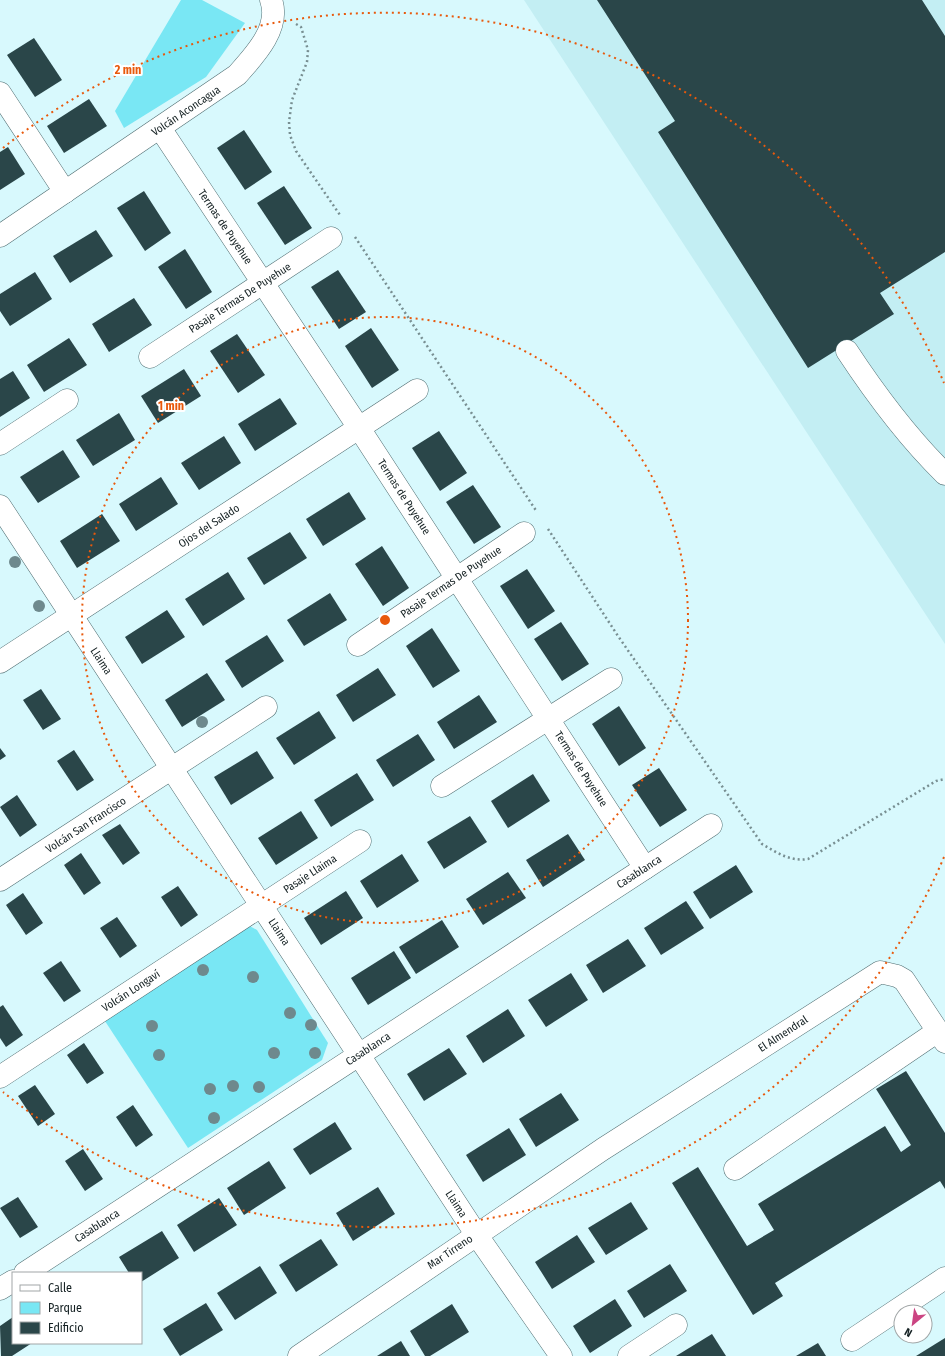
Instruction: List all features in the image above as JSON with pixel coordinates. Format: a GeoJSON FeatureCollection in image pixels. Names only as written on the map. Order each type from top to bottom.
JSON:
{"type":"FeatureCollection","features":[{"type":"Feature","properties":{"kind":"street","name":"Volcán Aconcagua"},"geometry":{"type":"LineString","coordinates":[[0,236],[237,75],[253,57],[268,33],[272,4]]}},
{"type":"Feature","properties":{"kind":"street"},"geometry":{"type":"LineString","coordinates":[[0,93],[65,192]]}},
{"type":"Feature","properties":{"kind":"street","name":"Termas de Puyehue"},"geometry":{"type":"LineString","coordinates":[[160,128],[359,428],[645,868]]}},
{"type":"Feature","properties":{"kind":"street","name":"Pasaje Termas De Puyehue"},"geometry":{"type":"LineString","coordinates":[[150,358],[263,283],[341,235]]}},
{"type":"Feature","properties":{"kind":"street"},"geometry":{"type":"LineString","coordinates":[[847,351],[872,389],[900,425],[945,474]]}},
{"type":"Feature","properties":{"kind":"street","name":"Ojos del Salado"},"geometry":{"type":"LineString","coordinates":[[0,662],[417,390]]}},
{"type":"Feature","properties":{"kind":"street"},"geometry":{"type":"LineString","coordinates":[[0,444],[67,400]]}},
{"type":"Feature","properties":{"kind":"street","name":"Llaima"},"geometry":{"type":"LineString","coordinates":[[0,506],[476,1234],[561,1356]]}},
{"type":"Feature","properties":{"kind":"street","name":"Pasaje Termas De Puyehue"},"geometry":{"type":"LineString","coordinates":[[358,645],[524,533]]}},
{"type":"Feature","properties":{"kind":"street"},"geometry":{"type":"LineString","coordinates":[[442,786],[611,679]]}},
{"type":"Feature","properties":{"kind":"street"},"geometry":{"type":"LineString","coordinates":[[172,769],[266,707]]}},
{"type":"Feature","properties":{"kind":"street","name":"Volcán San Francisco"},"geometry":{"type":"LineString","coordinates":[[0,880],[172,769]]}},
{"type":"Feature","properties":{"kind":"street","name":"Casablanca"},"geometry":{"type":"LineString","coordinates":[[27,1272],[711,825]]}},
{"type":"Feature","properties":{"kind":"street","name":"Pasaje Llaima"},"geometry":{"type":"LineString","coordinates":[[261,906],[360,842]]}},
{"type":"Feature","properties":{"kind":"street","name":"Volcán Longaví"},"geometry":{"type":"LineString","coordinates":[[0,1077],[261,906]]}},
{"type":"Feature","properties":{"kind":"street","name":"El Almendral"},"geometry":{"type":"LineString","coordinates":[[603,1149],[880,972],[897,976],[904,980],[942,1037]]}},
{"type":"Feature","properties":{"kind":"street"},"geometry":{"type":"LineString","coordinates":[[735,1169],[942,1037]]}},
{"type":"Feature","properties":{"kind":"street","name":"Mar Tirreno"},"geometry":{"type":"LineString","coordinates":[[299,1356],[476,1234],[603,1149]]}},
{"type":"Feature","properties":{"kind":"street"},"geometry":{"type":"LineString","coordinates":[[852,1340],[945,1278]]}},
{"type":"Feature","properties":{"kind":"street"},"geometry":{"type":"LineString","coordinates":[[0,1289],[12,1282]]}},
{"type":"Feature","properties":{"kind":"street"},"geometry":{"type":"LineString","coordinates":[[629,1356],[676,1326]]}},
{"type":"Feature","properties":{"kind":"path"},"geometry":{"type":"LineString","coordinates":[[272,4],[301,27],[308,50],[306,62],[292,100],[289,122],[290,135],[296,151],[342,218]]}},
{"type":"Feature","properties":{"kind":"path"},"geometry":{"type":"LineString","coordinates":[[341,235],[539,516]]}},
{"type":"Feature","properties":{"kind":"path"},"geometry":{"type":"LineString","coordinates":[[544,522],[618,636],[762,844],[785,857],[800,860],[808,859],[936,781],[945,779]]}},
{"type":"Feature","properties":{"kind":"shaded area"},"geometry":{"type":"Polygon","coordinates":[[[524,0],[945,0],[945,644],[524,0]]]}},
{"type":"Feature","properties":{"kind":"green space"},"geometry":{"type":"Polygon","coordinates":[[[181,0],[202,0],[245,23],[206,77],[124,128],[115,111],[181,0]]]}},
{"type":"Feature","properties":{"kind":"green space"},"geometry":{"type":"Polygon","coordinates":[[[246,924],[257,930],[328,1043],[322,1060],[188,1148],[103,1018],[246,924]]]}},
{"type":"Feature","properties":{"kind":"building"},"geometry":{"type":"Polygon","coordinates":[[[597,0],[922,0],[945,36],[945,252],[880,293],[894,314],[808,368],[658,132],[675,121],[597,0]]]}},
{"type":"Feature","properties":{"kind":"building"},"geometry":{"type":"Polygon","coordinates":[[[34,38],[62,80],[35,97],[7,55],[34,38]]]}},
{"type":"Feature","properties":{"kind":"building"},"geometry":{"type":"Polygon","coordinates":[[[89,99],[107,126],[64,153],[47,126],[89,99]]]}},
{"type":"Feature","properties":{"kind":"building"},"geometry":{"type":"Polygon","coordinates":[[[244,130],[272,172],[245,190],[217,148],[244,130]]]}},
{"type":"Feature","properties":{"kind":"building"},"geometry":{"type":"Polygon","coordinates":[[[8,147],[25,174],[0,190],[0,152],[8,147]]]}},
{"type":"Feature","properties":{"kind":"building"},"geometry":{"type":"Polygon","coordinates":[[[284,186],[312,228],[285,245],[257,203],[284,186]]]}},
{"type":"Feature","properties":{"kind":"building"},"geometry":{"type":"Polygon","coordinates":[[[144,191],[171,233],[145,251],[117,208],[144,191]]]}},
{"type":"Feature","properties":{"kind":"building"},"geometry":{"type":"Polygon","coordinates":[[[96,230],[113,256],[70,283],[53,256],[96,230]]]}},
{"type":"Feature","properties":{"kind":"building"},"geometry":{"type":"Polygon","coordinates":[[[185,249],[212,292],[186,309],[158,267],[185,249]]]}},
{"type":"Feature","properties":{"kind":"building"},"geometry":{"type":"Polygon","coordinates":[[[338,270],[366,312],[339,329],[311,287],[338,270]]]}},
{"type":"Feature","properties":{"kind":"building"},"geometry":{"type":"Polygon","coordinates":[[[35,272],[52,299],[10,326],[0,311],[0,294],[35,272]]]}},
{"type":"Feature","properties":{"kind":"building"},"geometry":{"type":"Polygon","coordinates":[[[134,298],[152,325],[109,352],[92,324],[134,298]]]}},
{"type":"Feature","properties":{"kind":"building"},"geometry":{"type":"Polygon","coordinates":[[[371,328],[399,370],[372,388],[345,346],[371,328]]]}},
{"type":"Feature","properties":{"kind":"building"},"geometry":{"type":"Polygon","coordinates":[[[237,334],[265,375],[238,393],[210,351],[237,334]]]}},
{"type":"Feature","properties":{"kind":"building"},"geometry":{"type":"Polygon","coordinates":[[[69,338],[87,365],[44,392],[27,365],[69,338]]]}},
{"type":"Feature","properties":{"kind":"building"},"geometry":{"type":"Polygon","coordinates":[[[184,369],[201,396],[158,423],[141,396],[184,369]]]}},
{"type":"Feature","properties":{"kind":"building"},"geometry":{"type":"Polygon","coordinates":[[[13,371],[30,398],[0,417],[0,379],[13,371]]]}},
{"type":"Feature","properties":{"kind":"building"},"geometry":{"type":"Polygon","coordinates":[[[280,398],[297,424],[255,451],[238,424],[280,398]]]}},
{"type":"Feature","properties":{"kind":"building"},"geometry":{"type":"Polygon","coordinates":[[[119,413],[135,440],[93,466],[76,440],[119,413]]]}},
{"type":"Feature","properties":{"kind":"building"},"geometry":{"type":"Polygon","coordinates":[[[439,431],[467,473],[440,491],[412,448],[439,431]]]}},
{"type":"Feature","properties":{"kind":"building"},"geometry":{"type":"Polygon","coordinates":[[[224,436],[241,463],[199,490],[181,463],[224,436]]]}},
{"type":"Feature","properties":{"kind":"building"},"geometry":{"type":"Polygon","coordinates":[[[63,450],[80,477],[38,503],[20,477],[63,450]]]}},
{"type":"Feature","properties":{"kind":"building"},"geometry":{"type":"Polygon","coordinates":[[[161,477],[178,504],[136,531],[119,504],[161,477]]]}},
{"type":"Feature","properties":{"kind":"building"},"geometry":{"type":"Polygon","coordinates":[[[473,485],[501,527],[474,544],[446,502],[473,485]]]}},
{"type":"Feature","properties":{"kind":"building"},"geometry":{"type":"Polygon","coordinates":[[[349,492],[366,519],[323,546],[306,519],[349,492]]]}},
{"type":"Feature","properties":{"kind":"building"},"geometry":{"type":"Polygon","coordinates":[[[102,514],[120,541],[77,568],[60,541],[102,514]]]}},
{"type":"Feature","properties":{"kind":"building"},"geometry":{"type":"Polygon","coordinates":[[[290,532],[307,558],[264,585],[247,558],[290,532]]]}},
{"type":"Feature","properties":{"kind":"building"},"geometry":{"type":"Polygon","coordinates":[[[382,546],[409,588],[383,606],[355,564],[382,546]]]}},
{"type":"Feature","properties":{"kind":"building"},"geometry":{"type":"Polygon","coordinates":[[[527,569],[555,611],[528,629],[500,586],[527,569]]]}},
{"type":"Feature","properties":{"kind":"building"},"geometry":{"type":"Polygon","coordinates":[[[228,572],[245,599],[203,626],[185,599],[228,572]]]}},
{"type":"Feature","properties":{"kind":"building"},"geometry":{"type":"Polygon","coordinates":[[[330,593],[347,620],[304,646],[287,620],[330,593]]]}},
{"type":"Feature","properties":{"kind":"building"},"geometry":{"type":"Polygon","coordinates":[[[167,610],[185,637],[142,664],[125,637],[167,610]]]}},
{"type":"Feature","properties":{"kind":"building"},"geometry":{"type":"Polygon","coordinates":[[[561,622],[589,664],[562,681],[534,639],[561,622]]]}},
{"type":"Feature","properties":{"kind":"building"},"geometry":{"type":"Polygon","coordinates":[[[432,628],[460,671],[433,688],[406,646],[432,628]]]}},
{"type":"Feature","properties":{"kind":"building"},"geometry":{"type":"Polygon","coordinates":[[[267,635],[284,661],[242,688],[225,661],[267,635]]]}},
{"type":"Feature","properties":{"kind":"building"},"geometry":{"type":"Polygon","coordinates":[[[378,668],[396,695],[353,722],[336,695],[378,668]]]}},
{"type":"Feature","properties":{"kind":"building"},"geometry":{"type":"Polygon","coordinates":[[[207,673],[225,700],[182,727],[165,700],[207,673]]]}},
{"type":"Feature","properties":{"kind":"building"},"geometry":{"type":"Polygon","coordinates":[[[41,689],[61,719],[43,730],[23,700],[41,689]]]}},
{"type":"Feature","properties":{"kind":"building"},"geometry":{"type":"Polygon","coordinates":[[[479,695],[497,722],[454,749],[437,722],[479,695]]]}},
{"type":"Feature","properties":{"kind":"building"},"geometry":{"type":"Polygon","coordinates":[[[619,706],[646,748],[619,766],[592,724],[619,706]]]}},
{"type":"Feature","properties":{"kind":"building"},"geometry":{"type":"Polygon","coordinates":[[[319,711],[336,738],[294,765],[276,738],[319,711]]]}},
{"type":"Feature","properties":{"kind":"building"},"geometry":{"type":"Polygon","coordinates":[[[418,734],[435,760],[393,787],[376,760],[418,734]]]}},
{"type":"Feature","properties":{"kind":"building"},"geometry":{"type":"Polygon","coordinates":[[[0,748],[6,756],[0,760],[0,748]]]}},
{"type":"Feature","properties":{"kind":"building"},"geometry":{"type":"Polygon","coordinates":[[[74,750],[94,780],[77,791],[57,761],[74,750]]]}},
{"type":"Feature","properties":{"kind":"building"},"geometry":{"type":"Polygon","coordinates":[[[257,751],[274,778],[231,805],[214,777],[257,751]]]}},
{"type":"Feature","properties":{"kind":"building"},"geometry":{"type":"Polygon","coordinates":[[[659,768],[687,810],[660,827],[632,785],[659,768]]]}},
{"type":"Feature","properties":{"kind":"building"},"geometry":{"type":"Polygon","coordinates":[[[357,773],[374,800],[331,827],[314,800],[357,773]]]}},
{"type":"Feature","properties":{"kind":"building"},"geometry":{"type":"Polygon","coordinates":[[[533,774],[550,801],[508,828],[491,801],[533,774]]]}},
{"type":"Feature","properties":{"kind":"building"},"geometry":{"type":"Polygon","coordinates":[[[17,795],[37,825],[20,837],[0,807],[17,795]]]}},
{"type":"Feature","properties":{"kind":"building"},"geometry":{"type":"Polygon","coordinates":[[[301,811],[318,838],[276,865],[258,838],[301,811]]]}},
{"type":"Feature","properties":{"kind":"building"},"geometry":{"type":"Polygon","coordinates":[[[470,816],[487,842],[444,869],[427,842],[470,816]]]}},
{"type":"Feature","properties":{"kind":"building"},"geometry":{"type":"Polygon","coordinates":[[[120,824],[140,853],[123,865],[102,835],[120,824]]]}},
{"type":"Feature","properties":{"kind":"building"},"geometry":{"type":"Polygon","coordinates":[[[568,834],[585,860],[543,887],[526,860],[568,834]]]}},
{"type":"Feature","properties":{"kind":"building"},"geometry":{"type":"Polygon","coordinates":[[[81,853],[101,883],[84,895],[64,865],[81,853]]]}},
{"type":"Feature","properties":{"kind":"building"},"geometry":{"type":"Polygon","coordinates":[[[402,854],[419,881],[377,908],[360,881],[402,854]]]}},
{"type":"Feature","properties":{"kind":"building"},"geometry":{"type":"Polygon","coordinates":[[[736,865],[753,892],[710,919],[693,892],[736,865]]]}},
{"type":"Feature","properties":{"kind":"building"},"geometry":{"type":"Polygon","coordinates":[[[508,872],[526,898],[483,925],[466,899],[508,872]]]}},
{"type":"Feature","properties":{"kind":"building"},"geometry":{"type":"Polygon","coordinates":[[[178,886],[198,915],[181,927],[161,897],[178,886]]]}},
{"type":"Feature","properties":{"kind":"building"},"geometry":{"type":"Polygon","coordinates":[[[346,891],[363,918],[321,945],[304,918],[346,891]]]}},
{"type":"Feature","properties":{"kind":"building"},"geometry":{"type":"Polygon","coordinates":[[[23,893],[43,923],[26,935],[6,905],[23,893]]]}},
{"type":"Feature","properties":{"kind":"building"},"geometry":{"type":"Polygon","coordinates":[[[686,901],[704,928],[661,955],[644,928],[686,901]]]}},
{"type":"Feature","properties":{"kind":"building"},"geometry":{"type":"Polygon","coordinates":[[[117,917],[137,946],[120,958],[100,928],[117,917]]]}},
{"type":"Feature","properties":{"kind":"building"},"geometry":{"type":"Polygon","coordinates":[[[442,920],[459,947],[416,974],[399,947],[442,920]]]}},
{"type":"Feature","properties":{"kind":"building"},"geometry":{"type":"Polygon","coordinates":[[[628,939],[646,966],[603,993],[586,965],[628,939]]]}},
{"type":"Feature","properties":{"kind":"building"},"geometry":{"type":"Polygon","coordinates":[[[394,951],[411,978],[368,1005],[351,978],[394,951]]]}},
{"type":"Feature","properties":{"kind":"building"},"geometry":{"type":"Polygon","coordinates":[[[61,961],[81,991],[64,1002],[43,973],[61,961]]]}},
{"type":"Feature","properties":{"kind":"building"},"geometry":{"type":"Polygon","coordinates":[[[571,973],[588,1000],[546,1027],[528,1000],[571,973]]]}},
{"type":"Feature","properties":{"kind":"building"},"geometry":{"type":"Polygon","coordinates":[[[3,1005],[23,1035],[6,1047],[0,1038],[0,1007],[3,1005]]]}},
{"type":"Feature","properties":{"kind":"building"},"geometry":{"type":"Polygon","coordinates":[[[508,1009],[525,1036],[483,1063],[466,1036],[508,1009]]]}},
{"type":"Feature","properties":{"kind":"building"},"geometry":{"type":"Polygon","coordinates":[[[84,1043],[104,1073],[87,1084],[67,1055],[84,1043]]]}},
{"type":"Feature","properties":{"kind":"building"},"geometry":{"type":"Polygon","coordinates":[[[449,1048],[467,1074],[424,1101],[407,1074],[449,1048]]]}},
{"type":"Feature","properties":{"kind":"building"},"geometry":{"type":"Polygon","coordinates":[[[906,1071],[945,1133],[945,1189],[940,1181],[775,1283],[783,1296],[753,1315],[672,1183],[698,1167],[747,1246],[774,1230],[758,1204],[885,1126],[901,1152],[911,1145],[876,1089],[906,1071]]]}},
{"type":"Feature","properties":{"kind":"building"},"geometry":{"type":"Polygon","coordinates":[[[35,1085],[55,1114],[38,1126],[18,1096],[35,1085]]]}},
{"type":"Feature","properties":{"kind":"building"},"geometry":{"type":"Polygon","coordinates":[[[561,1093],[579,1120],[536,1147],[519,1119],[561,1093]]]}},
{"type":"Feature","properties":{"kind":"building"},"geometry":{"type":"Polygon","coordinates":[[[133,1105],[153,1135],[136,1147],[116,1117],[133,1105]]]}},
{"type":"Feature","properties":{"kind":"building"},"geometry":{"type":"Polygon","coordinates":[[[335,1122],[352,1149],[310,1175],[293,1149],[335,1122]]]}},
{"type":"Feature","properties":{"kind":"building"},"geometry":{"type":"Polygon","coordinates":[[[509,1128],[526,1155],[483,1182],[466,1155],[509,1128]]]}},
{"type":"Feature","properties":{"kind":"building"},"geometry":{"type":"Polygon","coordinates":[[[83,1149],[103,1179],[85,1191],[65,1161],[83,1149]]]}},
{"type":"Feature","properties":{"kind":"building"},"geometry":{"type":"Polygon","coordinates":[[[269,1161],[286,1188],[244,1215],[227,1188],[269,1161]]]}},
{"type":"Feature","properties":{"kind":"building"},"geometry":{"type":"Polygon","coordinates":[[[378,1187],[395,1214],[353,1241],[336,1213],[378,1187]]]}},
{"type":"Feature","properties":{"kind":"building"},"geometry":{"type":"Polygon","coordinates":[[[18,1197],[38,1227],[20,1238],[0,1208],[18,1197]]]}},
{"type":"Feature","properties":{"kind":"building"},"geometry":{"type":"Polygon","coordinates":[[[219,1198],[237,1225],[194,1252],[177,1225],[219,1198]]]}},
{"type":"Feature","properties":{"kind":"building"},"geometry":{"type":"Polygon","coordinates":[[[631,1202],[648,1229],[606,1255],[588,1228],[631,1202]]]}},
{"type":"Feature","properties":{"kind":"building"},"geometry":{"type":"Polygon","coordinates":[[[162,1231],[179,1258],[142,1281],[142,1272],[128,1272],[119,1257],[162,1231]]]}},
{"type":"Feature","properties":{"kind":"building"},"geometry":{"type":"Polygon","coordinates":[[[577,1235],[595,1262],[552,1289],[535,1262],[577,1235]]]}},
{"type":"Feature","properties":{"kind":"building"},"geometry":{"type":"Polygon","coordinates":[[[321,1239],[338,1265],[296,1292],[279,1265],[321,1239]]]}},
{"type":"Feature","properties":{"kind":"building"},"geometry":{"type":"Polygon","coordinates":[[[670,1264],[687,1291],[644,1318],[627,1291],[670,1264]]]}},
{"type":"Feature","properties":{"kind":"building"},"geometry":{"type":"Polygon","coordinates":[[[260,1266],[277,1293],[235,1320],[217,1293],[260,1266]]]}},
{"type":"Feature","properties":{"kind":"building"},"geometry":{"type":"Polygon","coordinates":[[[615,1299],[632,1326],[590,1353],[573,1326],[615,1299]]]}},
{"type":"Feature","properties":{"kind":"building"},"geometry":{"type":"Polygon","coordinates":[[[206,1303],[223,1330],[180,1356],[163,1329],[206,1303]]]}},
{"type":"Feature","properties":{"kind":"building"},"geometry":{"type":"Polygon","coordinates":[[[452,1304],[469,1332],[430,1356],[425,1356],[410,1331],[452,1304]]]}},
{"type":"Feature","properties":{"kind":"building"},"geometry":{"type":"Polygon","coordinates":[[[12,1318],[12,1344],[30,1344],[12,1356],[1,1356],[0,1326],[12,1318]]]}},
{"type":"Feature","properties":{"kind":"building"},"geometry":{"type":"Polygon","coordinates":[[[712,1334],[726,1356],[676,1356],[712,1334]]]}},
{"type":"Feature","properties":{"kind":"building"},"geometry":{"type":"Polygon","coordinates":[[[945,1338],[945,1356],[916,1356],[945,1338]]]}},
{"type":"Feature","properties":{"kind":"building"},"geometry":{"type":"Polygon","coordinates":[[[401,1341],[410,1356],[377,1356],[401,1341]]]}},
{"type":"Feature","properties":{"kind":"building"},"geometry":{"type":"Polygon","coordinates":[[[818,1343],[826,1356],[796,1356],[818,1343]]]}}]}
